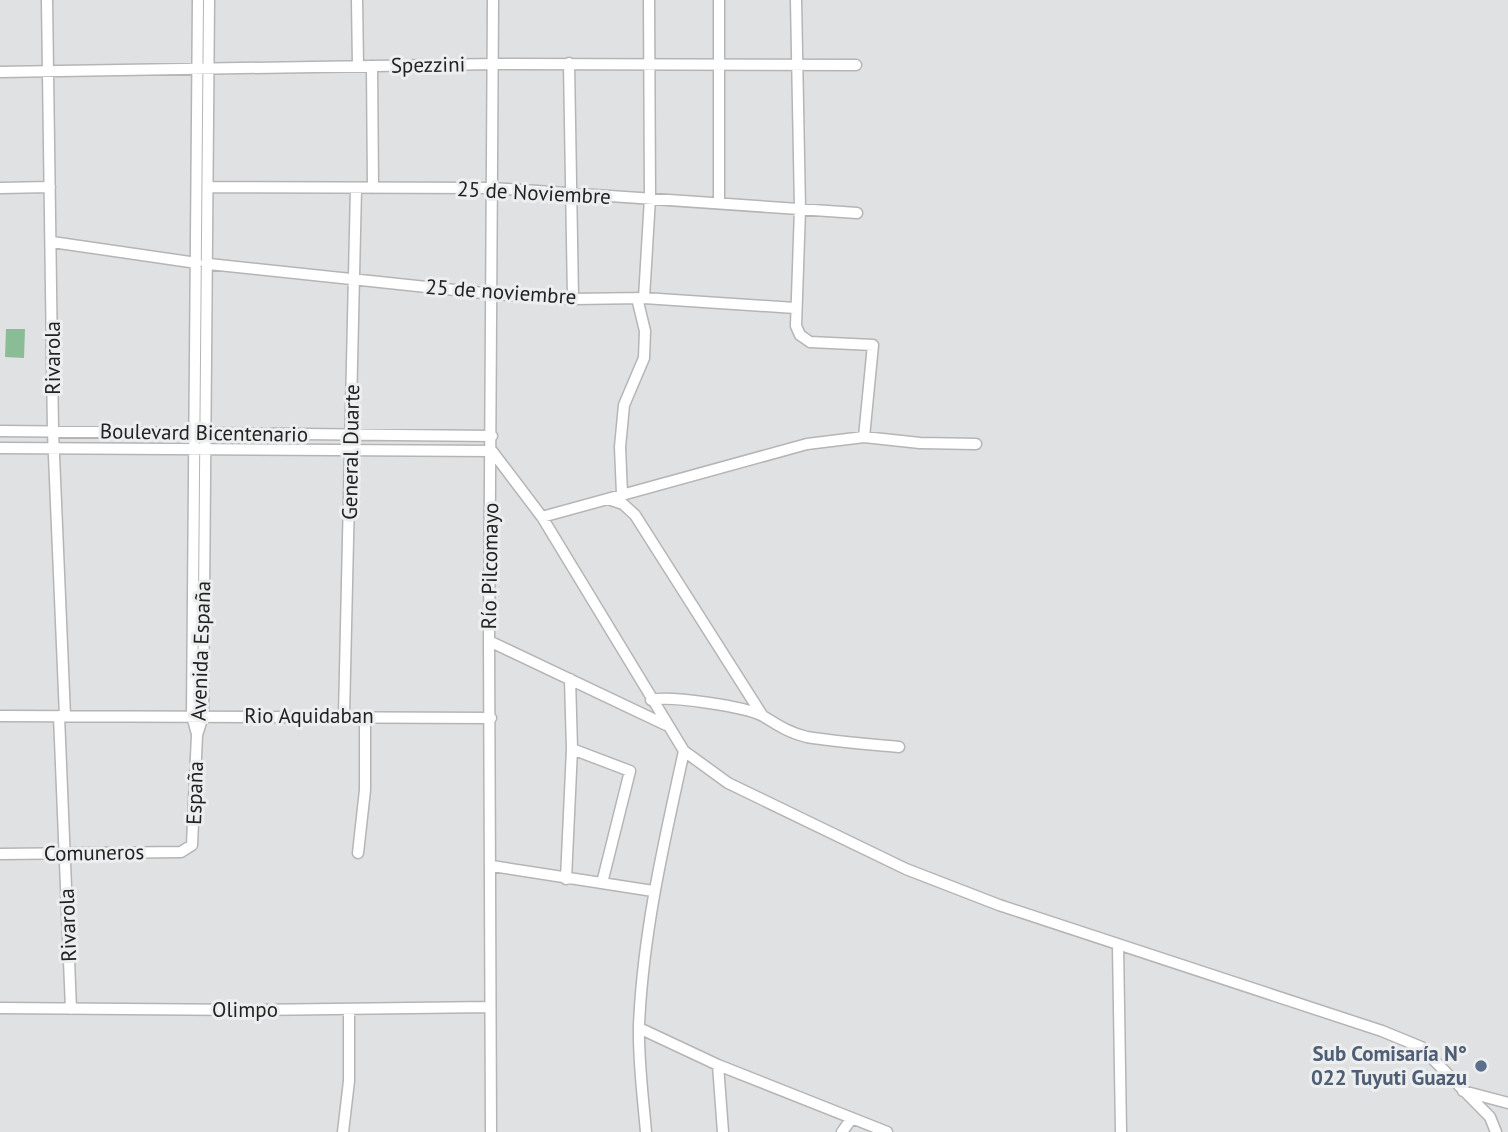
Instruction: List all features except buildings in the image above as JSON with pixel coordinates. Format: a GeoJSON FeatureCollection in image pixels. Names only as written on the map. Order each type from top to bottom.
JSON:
{"type":"FeatureCollection","features":[{"type":"Feature","properties":{"kind":"street","name":"Rivarola"},"geometry":{"type":"LineString","coordinates":[[47,0],[53,432],[71,1009]]}},
{"type":"Feature","properties":{"kind":"street","name":"Avenida España"},"geometry":{"type":"LineString","coordinates":[[198,0],[205,69],[209,187],[209,264],[200,433]]}},
{"type":"Feature","properties":{"kind":"street","name":"Avenida España"},"geometry":{"type":"LineString","coordinates":[[197,735],[200,433],[197,262],[209,0]]}},
{"type":"Feature","properties":{"kind":"street"},"geometry":{"type":"LineString","coordinates":[[357,0],[358,66]]}},
{"type":"Feature","properties":{"kind":"street","name":"Río Pilcomayo"},"geometry":{"type":"LineString","coordinates":[[491,1132],[489,640],[493,0]]}},
{"type":"Feature","properties":{"kind":"street"},"geometry":{"type":"LineString","coordinates":[[622,494],[620,447],[624,405],[643,359],[645,331],[640,298],[650,198],[649,0]]}},
{"type":"Feature","properties":{"kind":"street"},"geometry":{"type":"LineString","coordinates":[[719,0],[722,62],[719,203]]}},
{"type":"Feature","properties":{"kind":"street"},"geometry":{"type":"LineString","coordinates":[[796,0],[800,209],[796,327],[805,341],[873,345],[864,437]]}},
{"type":"Feature","properties":{"kind":"street","name":"Spezzini"},"geometry":{"type":"LineString","coordinates":[[0,72],[722,62],[856,65]]}},
{"type":"Feature","properties":{"kind":"street"},"geometry":{"type":"LineString","coordinates":[[569,64],[573,299]]}},
{"type":"Feature","properties":{"kind":"street"},"geometry":{"type":"LineString","coordinates":[[372,66],[373,188]]}},
{"type":"Feature","properties":{"kind":"street"},"geometry":{"type":"LineString","coordinates":[[0,188],[50,187]]}},
{"type":"Feature","properties":{"kind":"street","name":"25 de Noviembre"},"geometry":{"type":"LineString","coordinates":[[209,187],[493,188],[857,214]]}},
{"type":"Feature","properties":{"kind":"street","name":"General Duarte"},"geometry":{"type":"LineString","coordinates":[[344,715],[356,188]]}},
{"type":"Feature","properties":{"kind":"street"},"geometry":{"type":"LineString","coordinates":[[52,242],[197,262]]}},
{"type":"Feature","properties":{"kind":"street","name":"25 de noviembre"},"geometry":{"type":"LineString","coordinates":[[209,264],[493,294],[573,299],[640,298],[795,309]]}},
{"type":"Feature","properties":{"kind":"street","name":"Boulevard Bicentenario"},"geometry":{"type":"LineString","coordinates":[[0,431],[492,436]]}},
{"type":"Feature","properties":{"kind":"street"},"geometry":{"type":"LineString","coordinates":[[542,517],[807,444],[864,437],[920,443],[976,444]]}},
{"type":"Feature","properties":{"kind":"street","name":"Boulevard Bicentenario"},"geometry":{"type":"LineString","coordinates":[[0,448],[492,451]]}},
{"type":"Feature","properties":{"kind":"street"},"geometry":{"type":"LineString","coordinates":[[492,451],[542,517],[684,751],[728,783],[906,869],[999,905],[1382,1031],[1421,1047],[1490,1117],[1496,1132]]}},
{"type":"Feature","properties":{"kind":"street"},"geometry":{"type":"LineString","coordinates":[[608,499],[622,504],[635,515],[762,715],[773,725],[806,736],[899,747]]}},
{"type":"Feature","properties":{"kind":"street"},"geometry":{"type":"LineString","coordinates":[[489,640],[667,726]]}},
{"type":"Feature","properties":{"kind":"street"},"geometry":{"type":"LineString","coordinates":[[566,879],[572,749],[570,679]]}},
{"type":"Feature","properties":{"kind":"street"},"geometry":{"type":"LineString","coordinates":[[651,700],[664,696],[680,698],[762,715]]}},
{"type":"Feature","properties":{"kind":"street","name":"Rio Aquidaban"},"geometry":{"type":"LineString","coordinates":[[0,716],[344,715],[491,718]]}},
{"type":"Feature","properties":{"kind":"street"},"geometry":{"type":"LineString","coordinates":[[358,853],[365,790],[365,716]]}},
{"type":"Feature","properties":{"kind":"street","name":"España"},"geometry":{"type":"LineString","coordinates":[[188,850],[194,838],[197,735]]}},
{"type":"Feature","properties":{"kind":"street"},"geometry":{"type":"LineString","coordinates":[[572,749],[630,771],[602,883]]}},
{"type":"Feature","properties":{"kind":"street"},"geometry":{"type":"LineString","coordinates":[[646,1132],[639,1028],[653,891],[684,751]]}},
{"type":"Feature","properties":{"kind":"street","name":"Comuneros"},"geometry":{"type":"LineString","coordinates":[[0,854],[188,850]]}},
{"type":"Feature","properties":{"kind":"street"},"geometry":{"type":"LineString","coordinates":[[492,866],[653,891]]}},
{"type":"Feature","properties":{"kind":"street"},"geometry":{"type":"LineString","coordinates":[[1118,945],[1121,1132]]}},
{"type":"Feature","properties":{"kind":"street","name":"Olimpo"},"geometry":{"type":"LineString","coordinates":[[0,1009],[491,1007]]}},
{"type":"Feature","properties":{"kind":"street"},"geometry":{"type":"LineString","coordinates":[[343,1132],[348,1081],[349,1009]]}},
{"type":"Feature","properties":{"kind":"street"},"geometry":{"type":"LineString","coordinates":[[639,1028],[718,1065],[887,1132]]}},
{"type":"Feature","properties":{"kind":"street"},"geometry":{"type":"LineString","coordinates":[[718,1065],[723,1132]]}},
{"type":"Feature","properties":{"kind":"street"},"geometry":{"type":"LineString","coordinates":[[1462,1091],[1508,1103]]}},
{"type":"Feature","properties":{"kind":"street"},"geometry":{"type":"LineString","coordinates":[[842,1132],[852,1118]]}},
{"type":"Feature","properties":{"kind":"green space"},"geometry":{"type":"Polygon","coordinates":[[[6,329],[25,329],[24,358],[5,357],[6,329]]]}},
{"type":"Feature","properties":{"kind":"place","name":"Sub Comisaría N° 022 Tuyuti Guazu"},"geometry":{"type":"Point","coordinates":[1481,1066]}}]}
